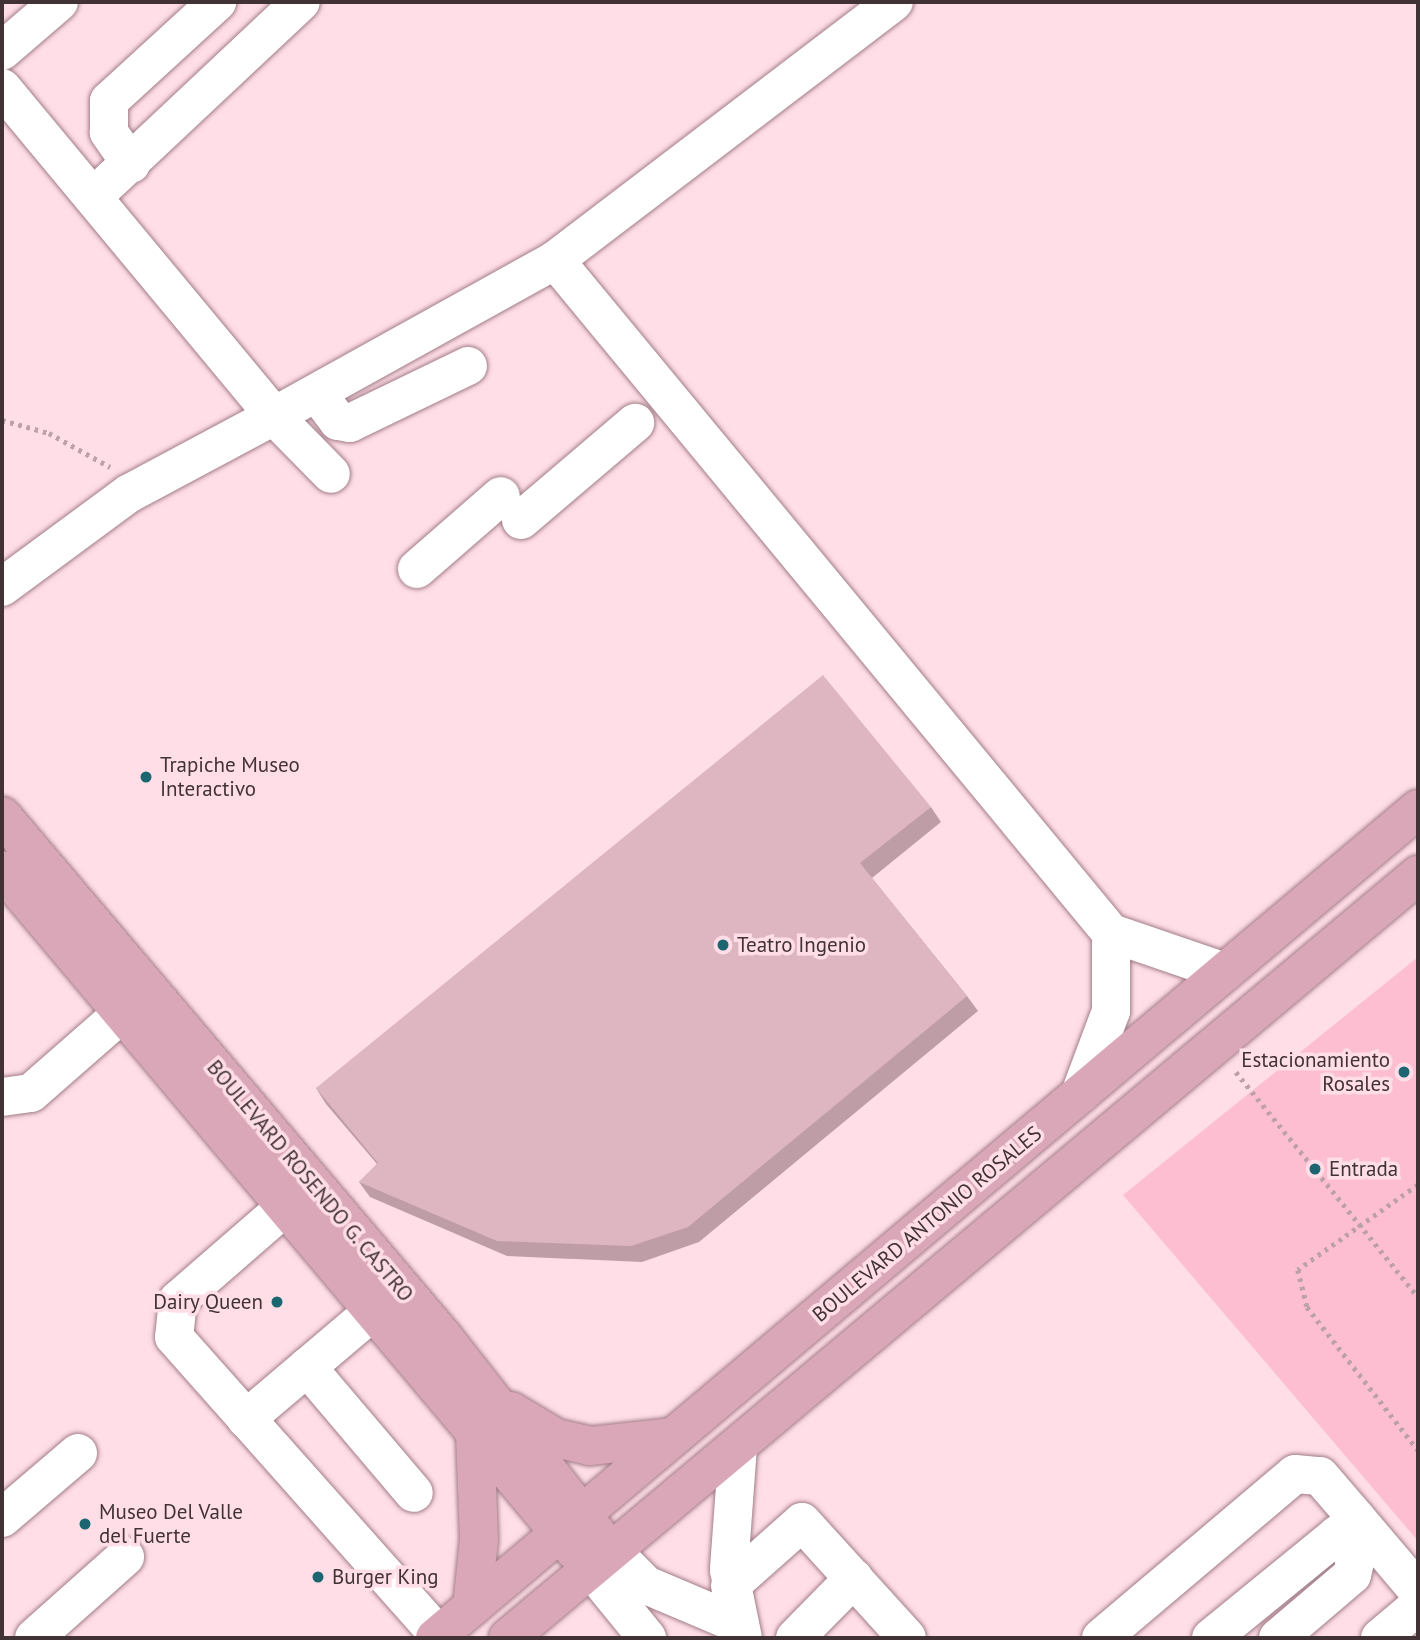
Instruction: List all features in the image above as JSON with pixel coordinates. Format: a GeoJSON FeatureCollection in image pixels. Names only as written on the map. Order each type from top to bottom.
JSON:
{"type":"FeatureCollection","features":[{"type":"Feature","properties":{"kind":"main road","name":"BOULEVARD ANTONIO ROSALES"},"geometry":{"type":"LineString","coordinates":[[437,1637],[1418,809]]}},
{"type":"Feature","properties":{"kind":"main road","name":"BOULEVARD ROSENDO G. CASTRO"},"geometry":{"type":"LineString","coordinates":[[2,816],[601,1560]]}},
{"type":"Feature","properties":{"kind":"main road","name":"BOULEVARD ROSENDO G. CASTRO"},"geometry":{"type":"LineString","coordinates":[[2,870],[120,1015],[372,1312],[485,1417]]}},
{"type":"Feature","properties":{"kind":"main road"},"geometry":{"type":"LineString","coordinates":[[508,1638],[1418,875]]}},
{"type":"Feature","properties":{"kind":"main road"},"geometry":{"type":"LineString","coordinates":[[471,1607],[480,1539],[485,1417],[590,1446],[675,1436]]}},
{"type":"Feature","properties":{"kind":"lane"},"geometry":{"type":"LineString","coordinates":[[131,164],[109,132],[109,101],[217,2]]}},
{"type":"Feature","properties":{"kind":"lane"},"geometry":{"type":"LineString","coordinates":[[93,197],[301,2]]}},
{"type":"Feature","properties":{"kind":"lane"},"geometry":{"type":"LineString","coordinates":[[2,587],[128,494],[317,393],[555,260],[894,2]]}},
{"type":"Feature","properties":{"kind":"lane"},"geometry":{"type":"LineString","coordinates":[[2,51],[47,5]]}},
{"type":"Feature","properties":{"kind":"lane"},"geometry":{"type":"LineString","coordinates":[[2,88],[274,416],[331,474]]}},
{"type":"Feature","properties":{"kind":"lane"},"geometry":{"type":"LineString","coordinates":[[555,260],[1111,933],[1225,972]]}},
{"type":"Feature","properties":{"kind":"lane"},"geometry":{"type":"LineString","coordinates":[[317,393],[338,421],[350,422],[468,366]]}},
{"type":"Feature","properties":{"kind":"lane"},"geometry":{"type":"LineString","coordinates":[[417,569],[635,423]]}},
{"type":"Feature","properties":{"kind":"lane"},"geometry":{"type":"LineString","coordinates":[[1080,1094],[1111,1011],[1111,933]]}},
{"type":"Feature","properties":{"kind":"lane"},"geometry":{"type":"LineString","coordinates":[[2,1097],[31,1093],[120,1015]]}},
{"type":"Feature","properties":{"kind":"lane"},"geometry":{"type":"LineString","coordinates":[[284,1208],[187,1291],[172,1314],[174,1337],[437,1637]]}},
{"type":"Feature","properties":{"kind":"lane"},"geometry":{"type":"LineString","coordinates":[[246,1419],[372,1312]]}},
{"type":"Feature","properties":{"kind":"lane"},"geometry":{"type":"LineString","coordinates":[[307,1367],[414,1493]]}},
{"type":"Feature","properties":{"kind":"lane"},"geometry":{"type":"LineString","coordinates":[[738,1446],[730,1586],[740,1631]]}},
{"type":"Feature","properties":{"kind":"lane"},"geometry":{"type":"LineString","coordinates":[[2,1518],[78,1453]]}},
{"type":"Feature","properties":{"kind":"lane"},"geometry":{"type":"LineString","coordinates":[[1101,1638],[1295,1474],[1320,1476],[1347,1527],[1356,1558],[1352,1576],[1278,1638]]}},
{"type":"Feature","properties":{"kind":"lane"},"geometry":{"type":"LineString","coordinates":[[730,1586],[802,1522],[907,1638]]}},
{"type":"Feature","properties":{"kind":"lane"},"geometry":{"type":"LineString","coordinates":[[1347,1527],[1418,1591]]}},
{"type":"Feature","properties":{"kind":"lane"},"geometry":{"type":"LineString","coordinates":[[1211,1638],[1347,1527]]}},
{"type":"Feature","properties":{"kind":"lane"},"geometry":{"type":"LineString","coordinates":[[34,1638],[125,1557]]}},
{"type":"Feature","properties":{"kind":"lane"},"geometry":{"type":"LineString","coordinates":[[601,1560],[740,1631]]}},
{"type":"Feature","properties":{"kind":"lane"},"geometry":{"type":"LineString","coordinates":[[601,1560],[647,1638]]}},
{"type":"Feature","properties":{"kind":"lane"},"geometry":{"type":"LineString","coordinates":[[795,1638],[854,1578]]}},
{"type":"Feature","properties":{"kind":"lane"},"geometry":{"type":"LineString","coordinates":[[1380,1638],[1418,1606]]}},
{"type":"Feature","properties":{"kind":"path"},"geometry":{"type":"LineString","coordinates":[[2,420],[85,449],[112,468],[128,494]]}},
{"type":"Feature","properties":{"kind":"path"},"geometry":{"type":"LineString","coordinates":[[1215,1046],[1418,1297]]}},
{"type":"Feature","properties":{"kind":"path"},"geometry":{"type":"LineString","coordinates":[[1418,1185],[1360,1228],[1316,1252],[1298,1270],[1300,1295],[1418,1450]]}},
{"type":"Feature","properties":{"kind":"shaded area"},"geometry":{"type":"Polygon","coordinates":[[[1418,957],[1418,1541],[1123,1195],[1418,957]]]}},
{"type":"Feature","properties":{"kind":"building","name":"Teatro Ingenio"},"geometry":{"type":"Polygon","coordinates":[[[823,675],[931,807],[860,863],[967,996],[688,1227],[631,1246],[497,1241],[359,1182],[378,1163],[316,1088],[823,675]]]}},
{"type":"Feature","properties":{"kind":"place","name":"Trapiche Museo Interactivo"},"geometry":{"type":"Point","coordinates":[146,777]}},
{"type":"Feature","properties":{"kind":"place","name":"Teatro Ingenio"},"geometry":{"type":"Point","coordinates":[723,945]}},
{"type":"Feature","properties":{"kind":"place","name":"Estacionamiento Rosales"},"geometry":{"type":"Point","coordinates":[1404,1072]}},
{"type":"Feature","properties":{"kind":"place","name":"Entrada"},"geometry":{"type":"Point","coordinates":[1315,1169]}},
{"type":"Feature","properties":{"kind":"place","name":"Dairy Queen"},"geometry":{"type":"Point","coordinates":[277,1302]}},
{"type":"Feature","properties":{"kind":"place","name":"Museo Del Valle del Fuerte"},"geometry":{"type":"Point","coordinates":[85,1524]}},
{"type":"Feature","properties":{"kind":"place","name":"Burger King"},"geometry":{"type":"Point","coordinates":[318,1577]}}]}
